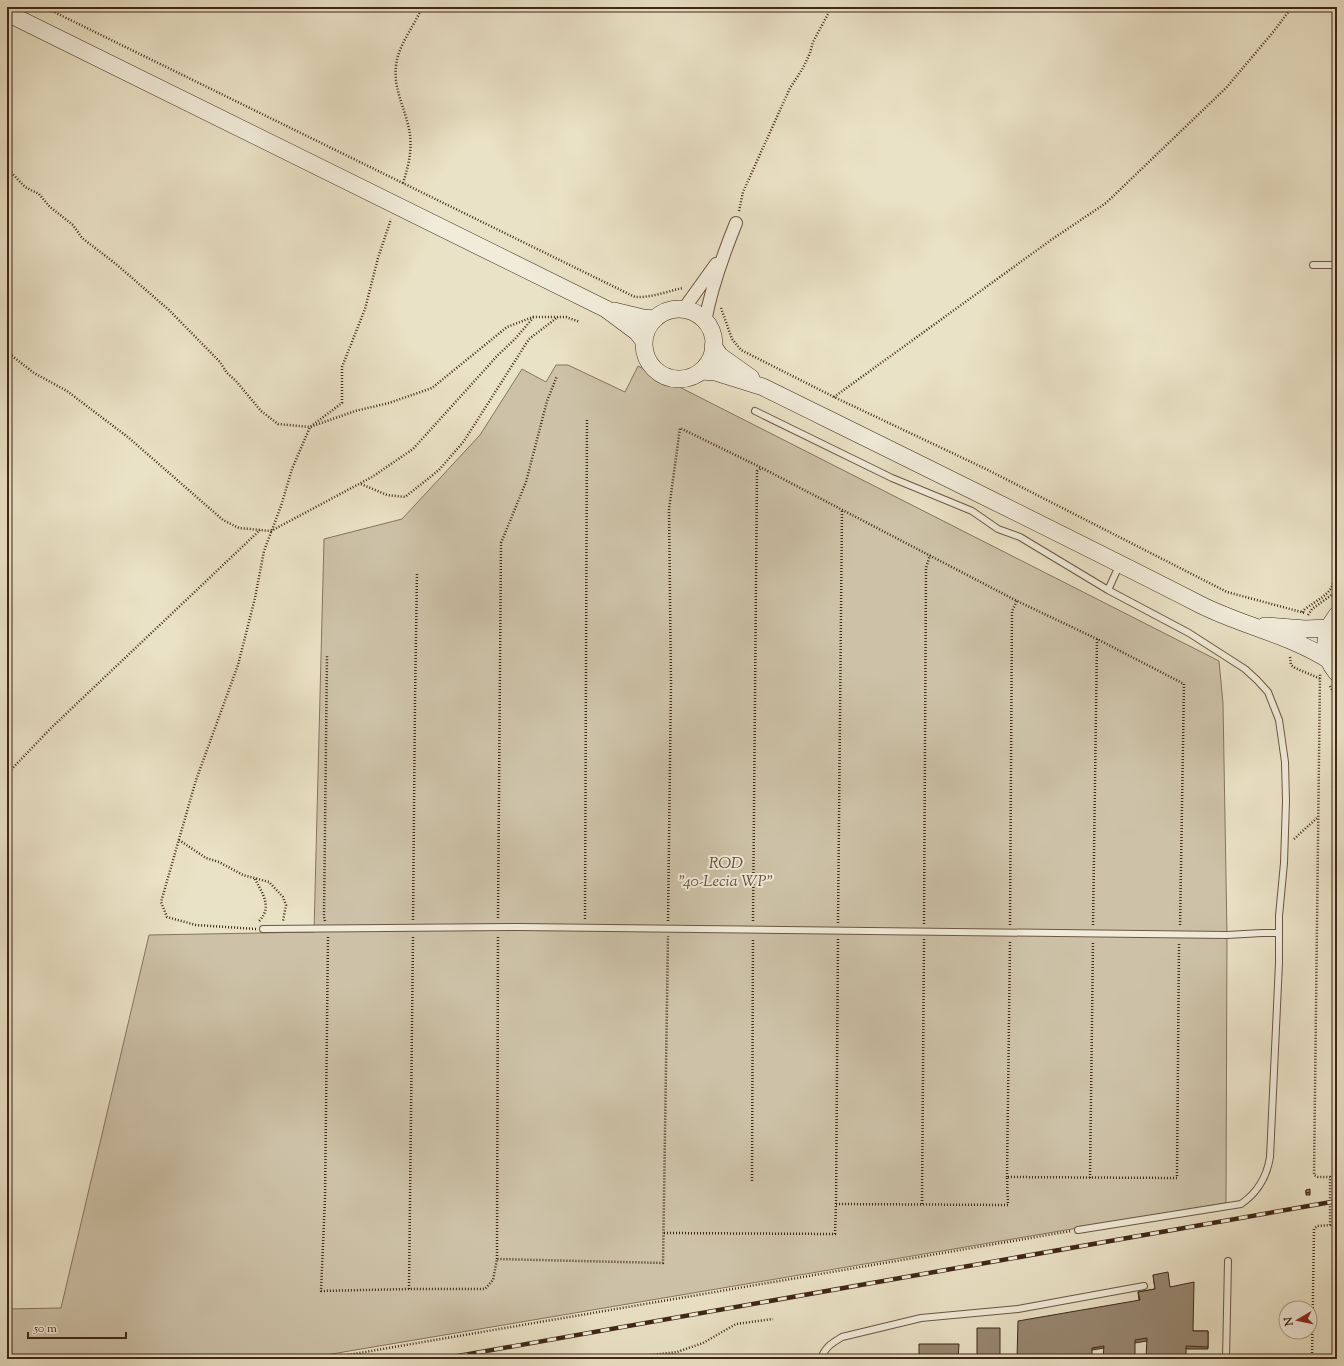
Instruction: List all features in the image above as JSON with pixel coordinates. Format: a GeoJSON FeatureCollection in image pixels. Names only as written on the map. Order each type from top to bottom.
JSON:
{"type":"FeatureCollection","features":[{"type":"Feature","properties":{"kind":"street"},"geometry":{"type":"LineString","coordinates":[[7,13],[47,31],[606,309],[637,332],[644,341]]}},
{"type":"Feature","properties":{"kind":"street"},"geometry":{"type":"LineString","coordinates":[[705,322],[709,298],[736,223]]}},
{"type":"Feature","properties":{"kind":"street"},"geometry":{"type":"LineString","coordinates":[[683,310],[724,253]]}},
{"type":"Feature","properties":{"kind":"street"},"geometry":{"type":"LineString","coordinates":[[606,309],[643,318],[655,319]]}},
{"type":"Feature","properties":{"kind":"street"},"geometry":{"type":"LineString","coordinates":[[714,346],[709,362],[701,371],[690,377],[674,379],[659,374],[648,362],[645,355],[644,341],[647,330],[655,319],[665,312],[683,310],[695,314],[705,322],[710,329],[714,346],[720,356],[762,387]]}},
{"type":"Feature","properties":{"kind":"street"},"geometry":{"type":"LineString","coordinates":[[701,371],[715,372],[762,387],[1120,563],[1216,612],[1315,652],[1333,667]]}},
{"type":"Feature","properties":{"kind":"street"},"geometry":{"type":"LineString","coordinates":[[1250,625],[1306,629],[1333,621]]}},
{"type":"Feature","properties":{"kind":"street"},"geometry":{"type":"LineString","coordinates":[[1333,621],[1325,644],[1333,667]]}},
{"type":"Feature","properties":{"kind":"lane"},"geometry":{"type":"LineString","coordinates":[[1312,265],[1337,265]]}},
{"type":"Feature","properties":{"kind":"lane"},"geometry":{"type":"LineString","coordinates":[[754,412],[892,478],[972,511],[998,529],[1020,537],[1108,590],[1201,641],[1245,669],[1268,692],[1279,720],[1285,762],[1285,848],[1283,887],[1279,916],[1270,1158],[1268,1169],[1263,1180],[1251,1197],[1241,1204],[1078,1230]]}},
{"type":"Feature","properties":{"kind":"lane"},"geometry":{"type":"LineString","coordinates":[[1108,590],[1120,563]]}},
{"type":"Feature","properties":{"kind":"lane"},"geometry":{"type":"LineString","coordinates":[[263,929],[668,928],[1180,935],[1279,933]]}},
{"type":"Feature","properties":{"kind":"lane"},"geometry":{"type":"LineString","coordinates":[[1226,1359],[1228,1261]]}},
{"type":"Feature","properties":{"kind":"lane"},"geometry":{"type":"LineString","coordinates":[[821,1359],[826,1347],[842,1337],[921,1318],[1018,1309],[1144,1286]]}},
{"type":"Feature","properties":{"kind":"path"},"geometry":{"type":"LineString","coordinates":[[403,184],[410,162],[410,135],[395,79],[396,65],[399,51],[422,7]]}},
{"type":"Feature","properties":{"kind":"path"},"geometry":{"type":"LineString","coordinates":[[736,223],[744,192],[790,88],[803,68],[813,42],[828,14],[829,7]]}},
{"type":"Feature","properties":{"kind":"path"},"geometry":{"type":"LineString","coordinates":[[834,397],[1051,240],[1106,204],[1226,88],[1274,31],[1292,7]]}},
{"type":"Feature","properties":{"kind":"path"},"geometry":{"type":"LineString","coordinates":[[7,168],[25,187],[39,194],[50,207],[73,225],[82,238],[116,264],[169,310],[220,362],[227,373],[236,381],[261,411],[278,424],[310,426],[355,411],[389,404],[432,388],[507,328],[533,317],[560,316],[580,322]]}},
{"type":"Feature","properties":{"kind":"path"},"geometry":{"type":"LineString","coordinates":[[179,840],[206,858],[219,862],[243,876],[269,882],[283,897],[286,905],[283,922],[263,929],[196,925],[167,917],[161,902],[196,780],[238,665],[255,598],[264,551],[292,469],[310,426],[342,403],[342,367],[365,309],[378,258],[396,205]]}},
{"type":"Feature","properties":{"kind":"path"},"geometry":{"type":"LineString","coordinates":[[361,484],[387,495],[404,497],[439,470],[464,440],[529,339],[560,316]]}},
{"type":"Feature","properties":{"kind":"path"},"geometry":{"type":"LineString","coordinates":[[7,352],[34,373],[67,391],[129,438],[223,520],[239,528],[271,531],[361,484],[413,449],[498,355],[515,339],[533,317]]}},
{"type":"Feature","properties":{"kind":"path"},"geometry":{"type":"LineString","coordinates":[[327,656],[324,917],[328,928],[325,1198],[321,1291],[485,1289],[493,1280],[497,1259],[501,543],[526,482],[547,401],[557,376]]}},
{"type":"Feature","properties":{"kind":"path"},"geometry":{"type":"LineString","coordinates":[[585,928],[587,418]]}},
{"type":"Feature","properties":{"kind":"path"},"geometry":{"type":"LineString","coordinates":[[497,1259],[663,1263],[671,683],[669,509],[680,428],[762,468],[1017,601],[1097,639],[1184,684],[1176,1178],[1007,1177]]}},
{"type":"Feature","properties":{"kind":"path"},"geometry":{"type":"LineString","coordinates":[[752,1181],[757,471],[762,468]]}},
{"type":"Feature","properties":{"kind":"path"},"geometry":{"type":"LineString","coordinates":[[1337,504],[1337,509]]}},
{"type":"Feature","properties":{"kind":"path"},"geometry":{"type":"LineString","coordinates":[[664,1233],[835,1234],[842,510]]}},
{"type":"Feature","properties":{"kind":"path"},"geometry":{"type":"LineString","coordinates":[[7,774],[50,729],[260,530]]}},
{"type":"Feature","properties":{"kind":"path"},"geometry":{"type":"LineString","coordinates":[[1337,543],[1337,549]]}},
{"type":"Feature","properties":{"kind":"path"},"geometry":{"type":"LineString","coordinates":[[922,1204],[926,568],[930,555]]}},
{"type":"Feature","properties":{"kind":"path"},"geometry":{"type":"LineString","coordinates":[[836,1204],[1008,1205],[1012,611],[1017,601]]}},
{"type":"Feature","properties":{"kind":"path"},"geometry":{"type":"LineString","coordinates":[[1279,606],[1308,614]]}},
{"type":"Feature","properties":{"kind":"path"},"geometry":{"type":"LineString","coordinates":[[1090,1178],[1097,639]]}},
{"type":"Feature","properties":{"kind":"path"},"geometry":{"type":"LineString","coordinates":[[1312,1359],[1314,1230],[1317,1226],[1330,1225],[1330,1177],[1318,1177],[1314,1175],[1320,678]]}},
{"type":"Feature","properties":{"kind":"path"},"geometry":{"type":"LineString","coordinates":[[1333,787],[1337,720]]}},
{"type":"Feature","properties":{"kind":"path"},"geometry":{"type":"LineString","coordinates":[[1285,848],[1318,817]]}},
{"type":"Feature","properties":{"kind":"path"},"geometry":{"type":"LineString","coordinates":[[255,878],[265,899],[267,908],[264,916],[258,922]]}},
{"type":"Feature","properties":{"kind":"path"},"geometry":{"type":"LineString","coordinates":[[247,928],[252,925]]}},
{"type":"Feature","properties":{"kind":"path"},"geometry":{"type":"LineString","coordinates":[[324,1359],[1078,1230]]}},
{"type":"Feature","properties":{"kind":"path"},"geometry":{"type":"LineString","coordinates":[[618,1359],[677,1352],[703,1343],[736,1324],[773,1319]]}},
{"type":"Feature","properties":{"kind":"green space","name":"ROD \"40-Lecia WP\""},"geometry":{"type":"Polygon","coordinates":[[[556,365],[568,365],[625,392],[638,366],[1219,661],[1223,703],[1227,935],[1226,1203],[302,1359],[7,1359],[7,1309],[61,1308],[149,935],[314,932],[324,539],[402,519],[480,435],[522,369],[546,382],[556,365]]]}},
{"type":"Feature","properties":{"kind":"building"},"geometry":{"type":"Polygon","coordinates":[[[1310,1189],[1310,1192],[1306,1193],[1306,1190],[1310,1189]]]}},
{"type":"Feature","properties":{"kind":"building"},"geometry":{"type":"Polygon","coordinates":[[[1168,1272],[1170,1287],[1194,1282],[1193,1331],[1208,1331],[1208,1347],[1186,1346],[1186,1359],[1146,1359],[1147,1338],[1135,1340],[1135,1359],[1103,1359],[1104,1346],[1092,1348],[1092,1359],[1017,1359],[1018,1321],[1140,1300],[1138,1292],[1155,1289],[1153,1275],[1168,1272]]]}},
{"type":"Feature","properties":{"kind":"building"},"geometry":{"type":"Polygon","coordinates":[[[977,1328],[1000,1328],[1000,1359],[977,1359],[977,1328]]]}},
{"type":"Feature","properties":{"kind":"building"},"geometry":{"type":"Polygon","coordinates":[[[919,1344],[959,1344],[958,1359],[919,1359],[919,1344]]]}},
{"type":"Feature","properties":{"kind":"railway"},"geometry":{"type":"LineString","coordinates":[[441,1359],[1337,1201]]}}]}
